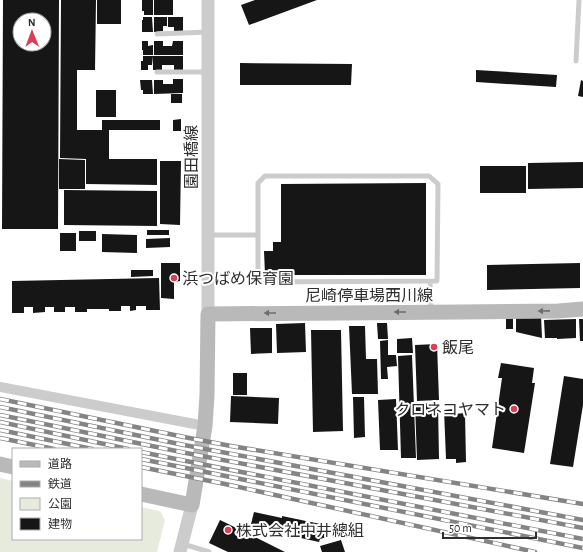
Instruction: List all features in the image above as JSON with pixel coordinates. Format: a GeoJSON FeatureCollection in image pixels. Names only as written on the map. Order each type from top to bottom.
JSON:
{"type":"FeatureCollection","features":[{"type":"Feature","properties":{"kind":"main road","name":"尼崎停車場西川線"},"geometry":{"type":"LineString","coordinates":[[208,314],[558,311],[583,309]]}},
{"type":"Feature","properties":{"kind":"main road"},"geometry":{"type":"LineString","coordinates":[[142,494],[192,505],[205,426],[208,314]]}},
{"type":"Feature","properties":{"kind":"main road"},"geometry":{"type":"LineString","coordinates":[[0,464],[12,467]]}},
{"type":"Feature","properties":{"kind":"street","name":"園田橋線"},"geometry":{"type":"LineString","coordinates":[[208,0],[208,314]]}},
{"type":"Feature","properties":{"kind":"street"},"geometry":{"type":"LineString","coordinates":[[0,387],[205,426]]}},
{"type":"Feature","properties":{"kind":"street"},"geometry":{"type":"LineString","coordinates":[[181,548],[192,505]]}},
{"type":"Feature","properties":{"kind":"lane"},"geometry":{"type":"LineString","coordinates":[[576,61],[579,0]]}},
{"type":"Feature","properties":{"kind":"lane"},"geometry":{"type":"LineString","coordinates":[[157,34],[208,32]]}},
{"type":"Feature","properties":{"kind":"lane"},"geometry":{"type":"LineString","coordinates":[[157,72],[208,72]]}},
{"type":"Feature","properties":{"kind":"lane"},"geometry":{"type":"LineString","coordinates":[[264,176],[429,176],[438,184],[437,281],[258,282],[258,235],[258,183],[264,176]]}},
{"type":"Feature","properties":{"kind":"lane"},"geometry":{"type":"LineString","coordinates":[[208,235],[258,235]]}},
{"type":"Feature","properties":{"kind":"lane"},"geometry":{"type":"LineString","coordinates":[[430,281],[430,312]]}},
{"type":"Feature","properties":{"kind":"lane"},"geometry":{"type":"LineString","coordinates":[[181,548],[210,552]]}},
{"type":"Feature","properties":{"kind":"green space"},"geometry":{"type":"Polygon","coordinates":[[[0,478],[12,481],[12,540],[142,540],[142,507],[160,511],[165,520],[157,552],[0,552],[0,478]]]}},
{"type":"Feature","properties":{"kind":"building"},"geometry":{"type":"Polygon","coordinates":[[[3,0],[59,0],[58,229],[2,229],[3,0]]]}},
{"type":"Feature","properties":{"kind":"building"},"geometry":{"type":"Polygon","coordinates":[[[61,0],[96,0],[95,70],[77,70],[77,130],[109,130],[109,159],[157,159],[157,185],[86,184],[86,159],[60,158],[61,0]]]}},
{"type":"Feature","properties":{"kind":"building"},"geometry":{"type":"Polygon","coordinates":[[[97,0],[121,0],[121,24],[97,24],[97,0]]]}},
{"type":"Feature","properties":{"kind":"building"},"geometry":{"type":"Polygon","coordinates":[[[142,0],[153,0],[153,15],[144,15],[144,11],[142,11],[142,0]]]}},
{"type":"Feature","properties":{"kind":"building"},"geometry":{"type":"Polygon","coordinates":[[[154,0],[173,0],[173,15],[154,15],[154,0]]]}},
{"type":"Feature","properties":{"kind":"building"},"geometry":{"type":"Polygon","coordinates":[[[255,0],[317,0],[249,25],[241,5],[255,0]]]}},
{"type":"Feature","properties":{"kind":"building"},"geometry":{"type":"Polygon","coordinates":[[[143,17],[152,17],[153,32],[142,32],[143,17]]]}},
{"type":"Feature","properties":{"kind":"building"},"geometry":{"type":"Polygon","coordinates":[[[154,17],[167,17],[167,26],[163,26],[163,31],[154,32],[154,17]]]}},
{"type":"Feature","properties":{"kind":"building"},"geometry":{"type":"Polygon","coordinates":[[[168,17],[183,17],[183,31],[174,31],[174,27],[168,27],[168,17]]]}},
{"type":"Feature","properties":{"kind":"building"},"geometry":{"type":"Polygon","coordinates":[[[142,41],[148,41],[148,46],[153,45],[153,55],[143,55],[142,41]]]}},
{"type":"Feature","properties":{"kind":"building"},"geometry":{"type":"Polygon","coordinates":[[[154,41],[163,41],[163,46],[172,46],[173,41],[183,41],[183,55],[154,55],[154,41]]]}},
{"type":"Feature","properties":{"kind":"building"},"geometry":{"type":"Polygon","coordinates":[[[143,56],[153,56],[152,65],[148,65],[148,70],[141,70],[141,61],[143,61],[143,56]]]}},
{"type":"Feature","properties":{"kind":"building"},"geometry":{"type":"Polygon","coordinates":[[[153,56],[168,56],[168,65],[162,65],[162,70],[153,70],[153,56]]]}},
{"type":"Feature","properties":{"kind":"building"},"geometry":{"type":"Polygon","coordinates":[[[168,56],[183,56],[183,70],[174,70],[174,65],[168,65],[168,56]]]}},
{"type":"Feature","properties":{"kind":"building"},"geometry":{"type":"Polygon","coordinates":[[[240,63],[352,64],[351,85],[240,85],[240,63]]]}},
{"type":"Feature","properties":{"kind":"building"},"geometry":{"type":"Polygon","coordinates":[[[476,70],[557,75],[556,87],[476,82],[476,70]]]}},
{"type":"Feature","properties":{"kind":"building"},"geometry":{"type":"Polygon","coordinates":[[[173,79],[183,79],[183,93],[154,94],[154,80],[163,80],[163,84],[173,84],[173,79]]]}},
{"type":"Feature","properties":{"kind":"building"},"geometry":{"type":"Polygon","coordinates":[[[140,80],[152,80],[153,94],[143,94],[140,80]]]}},
{"type":"Feature","properties":{"kind":"building"},"geometry":{"type":"Polygon","coordinates":[[[581,80],[583,81],[583,97],[578,96],[581,80]]]}},
{"type":"Feature","properties":{"kind":"building"},"geometry":{"type":"Polygon","coordinates":[[[96,90],[116,90],[116,117],[96,117],[96,90]]]}},
{"type":"Feature","properties":{"kind":"building"},"geometry":{"type":"Polygon","coordinates":[[[171,94],[182,94],[182,103],[171,103],[171,94]]]}},
{"type":"Feature","properties":{"kind":"building"},"geometry":{"type":"Polygon","coordinates":[[[181,119],[181,131],[173,131],[173,120],[181,119]]]}},
{"type":"Feature","properties":{"kind":"building"},"geometry":{"type":"Polygon","coordinates":[[[102,120],[160,120],[160,130],[102,130],[102,120]]]}},
{"type":"Feature","properties":{"kind":"building"},"geometry":{"type":"Polygon","coordinates":[[[59,159],[85,160],[85,189],[59,189],[59,159]]]}},
{"type":"Feature","properties":{"kind":"building"},"geometry":{"type":"Polygon","coordinates":[[[160,161],[181,161],[180,225],[160,224],[160,161]]]}},
{"type":"Feature","properties":{"kind":"building"},"geometry":{"type":"Polygon","coordinates":[[[583,162],[583,188],[528,189],[528,163],[583,162]]]}},
{"type":"Feature","properties":{"kind":"building"},"geometry":{"type":"Polygon","coordinates":[[[480,166],[526,166],[526,193],[480,193],[480,166]]]}},
{"type":"Feature","properties":{"kind":"building"},"geometry":{"type":"Polygon","coordinates":[[[426,183],[426,275],[265,275],[264,251],[273,251],[273,242],[281,242],[281,184],[426,183]]]}},
{"type":"Feature","properties":{"kind":"building"},"geometry":{"type":"Polygon","coordinates":[[[64,190],[157,191],[157,226],[64,225],[64,190]]]}},
{"type":"Feature","properties":{"kind":"building"},"geometry":{"type":"Polygon","coordinates":[[[147,230],[169,230],[169,235],[147,235],[147,230]]]}},
{"type":"Feature","properties":{"kind":"building"},"geometry":{"type":"Polygon","coordinates":[[[79,231],[96,231],[96,241],[79,241],[79,231]]]}},
{"type":"Feature","properties":{"kind":"building"},"geometry":{"type":"Polygon","coordinates":[[[60,233],[76,233],[76,251],[60,251],[60,233]]]}},
{"type":"Feature","properties":{"kind":"building"},"geometry":{"type":"Polygon","coordinates":[[[102,234],[137,235],[137,253],[102,252],[102,234]]]}},
{"type":"Feature","properties":{"kind":"building"},"geometry":{"type":"Polygon","coordinates":[[[170,238],[170,247],[146,248],[146,239],[170,238]]]}},
{"type":"Feature","properties":{"kind":"building"},"geometry":{"type":"Polygon","coordinates":[[[161,263],[180,263],[180,281],[174,282],[174,299],[161,298],[161,263]]]}},
{"type":"Feature","properties":{"kind":"building"},"geometry":{"type":"Polygon","coordinates":[[[580,263],[580,288],[487,290],[487,265],[580,263]]]}},
{"type":"Feature","properties":{"kind":"building"},"geometry":{"type":"Polygon","coordinates":[[[131,270],[153,270],[153,276],[131,277],[131,270]]]}},
{"type":"Feature","properties":{"kind":"building"},"geometry":{"type":"Polygon","coordinates":[[[159,278],[160,310],[146,310],[146,306],[136,306],[136,310],[130,311],[130,306],[121,306],[121,311],[109,311],[109,309],[87,309],[87,312],[75,312],[75,307],[65,307],[65,312],[54,312],[54,307],[45,307],[45,312],[33,313],[33,307],[24,307],[24,313],[12,313],[12,281],[159,278]]]}},
{"type":"Feature","properties":{"kind":"building"},"geometry":{"type":"Polygon","coordinates":[[[513,314],[513,329],[506,329],[506,315],[513,314]]]}},
{"type":"Feature","properties":{"kind":"building"},"geometry":{"type":"Polygon","coordinates":[[[516,315],[541,315],[542,338],[516,332],[516,315]]]}},
{"type":"Feature","properties":{"kind":"building"},"geometry":{"type":"Polygon","coordinates":[[[576,319],[576,338],[545,338],[544,320],[576,319]]]}},
{"type":"Feature","properties":{"kind":"building"},"geometry":{"type":"Polygon","coordinates":[[[579,319],[583,319],[583,341],[580,341],[579,319]]]}},
{"type":"Feature","properties":{"kind":"building"},"geometry":{"type":"Polygon","coordinates":[[[305,323],[306,352],[277,353],[276,324],[305,323]]]}},
{"type":"Feature","properties":{"kind":"building"},"geometry":{"type":"Polygon","coordinates":[[[377,323],[387,323],[388,339],[378,339],[377,323]]]}},
{"type":"Feature","properties":{"kind":"building"},"geometry":{"type":"Polygon","coordinates":[[[349,326],[365,326],[366,359],[377,359],[378,394],[352,394],[349,326]]]}},
{"type":"Feature","properties":{"kind":"building"},"geometry":{"type":"Polygon","coordinates":[[[250,328],[272,328],[272,353],[251,354],[250,328]]]}},
{"type":"Feature","properties":{"kind":"building"},"geometry":{"type":"Polygon","coordinates":[[[311,330],[341,330],[343,431],[313,432],[311,330]]]}},
{"type":"Feature","properties":{"kind":"building"},"geometry":{"type":"Polygon","coordinates":[[[412,338],[413,353],[397,353],[397,339],[412,338]]]}},
{"type":"Feature","properties":{"kind":"building"},"geometry":{"type":"Polygon","coordinates":[[[388,340],[388,355],[396,355],[397,366],[387,367],[388,379],[381,379],[380,341],[388,340]]]}},
{"type":"Feature","properties":{"kind":"building"},"geometry":{"type":"Polygon","coordinates":[[[437,344],[439,400],[417,401],[415,345],[437,344]]]}},
{"type":"Feature","properties":{"kind":"building"},"geometry":{"type":"Polygon","coordinates":[[[412,355],[416,458],[401,458],[398,356],[412,355]]]}},
{"type":"Feature","properties":{"kind":"building"},"geometry":{"type":"Polygon","coordinates":[[[501,363],[534,368],[532,383],[535,383],[524,453],[492,448],[502,378],[498,378],[501,363]]]}},
{"type":"Feature","properties":{"kind":"building"},"geometry":{"type":"Polygon","coordinates":[[[233,373],[247,373],[247,395],[233,395],[233,373]]]}},
{"type":"Feature","properties":{"kind":"building"},"geometry":{"type":"Polygon","coordinates":[[[564,376],[583,379],[583,405],[573,467],[550,464],[564,376]]]}},
{"type":"Feature","properties":{"kind":"building"},"geometry":{"type":"Polygon","coordinates":[[[231,396],[279,398],[278,424],[230,422],[231,396]]]}},
{"type":"Feature","properties":{"kind":"building"},"geometry":{"type":"Polygon","coordinates":[[[353,397],[364,397],[365,437],[354,438],[353,397]]]}},
{"type":"Feature","properties":{"kind":"building"},"geometry":{"type":"Polygon","coordinates":[[[396,399],[398,450],[380,450],[378,400],[396,399]]]}},
{"type":"Feature","properties":{"kind":"building"},"geometry":{"type":"Polygon","coordinates":[[[438,403],[439,459],[417,460],[415,404],[438,403]]]}},
{"type":"Feature","properties":{"kind":"building"},"geometry":{"type":"Polygon","coordinates":[[[454,409],[455,414],[465,413],[466,462],[456,463],[456,459],[446,459],[444,410],[454,409]]]}},
{"type":"Feature","properties":{"kind":"building"},"geometry":{"type":"Polygon","coordinates":[[[254,512],[330,526],[327,537],[320,539],[319,542],[278,533],[279,530],[251,524],[254,512]]]}},
{"type":"Feature","properties":{"kind":"building","name":"株式会社中井總組"},"geometry":{"type":"Polygon","coordinates":[[[220,520],[285,552],[228,552],[209,543],[220,520]]]}},
{"type":"Feature","properties":{"kind":"building"},"geometry":{"type":"Polygon","coordinates":[[[341,540],[345,552],[322,552],[320,546],[341,540]]]}},
{"type":"Feature","properties":{"kind":"railway"},"geometry":{"type":"LineString","coordinates":[[0,399],[231,446],[583,504]]}},
{"type":"Feature","properties":{"kind":"railway"},"geometry":{"type":"LineString","coordinates":[[0,407],[184,445],[583,520]]}},
{"type":"Feature","properties":{"kind":"railway"},"geometry":{"type":"LineString","coordinates":[[0,415],[186,453],[583,528]]}},
{"type":"Feature","properties":{"kind":"railway"},"geometry":{"type":"LineString","coordinates":[[0,422],[123,448]]}},
{"type":"Feature","properties":{"kind":"railway"},"geometry":{"type":"LineString","coordinates":[[0,430],[87,448]]}},
{"type":"Feature","properties":{"kind":"railway"},"geometry":{"type":"LineString","coordinates":[[0,438],[49,448]]}},
{"type":"Feature","properties":{"kind":"railway"},"geometry":{"type":"LineString","coordinates":[[142,452],[583,539]]}},
{"type":"Feature","properties":{"kind":"railway"},"geometry":{"type":"LineString","coordinates":[[142,459],[583,548]]}},
{"type":"Feature","properties":{"kind":"railway"},"geometry":{"type":"LineString","coordinates":[[142,467],[535,552]]}},
{"type":"Feature","properties":{"kind":"place","name":"浜つばめ保育園"},"geometry":{"type":"Point","coordinates":[174,278]}},
{"type":"Feature","properties":{"kind":"place","name":"飯尾"},"geometry":{"type":"Point","coordinates":[434,347]}},
{"type":"Feature","properties":{"kind":"place","name":"クロネコヤマト"},"geometry":{"type":"Point","coordinates":[514,409]}},
{"type":"Feature","properties":{"kind":"place","name":"株式会社中井總組"},"geometry":{"type":"Point","coordinates":[228,530]}}]}
